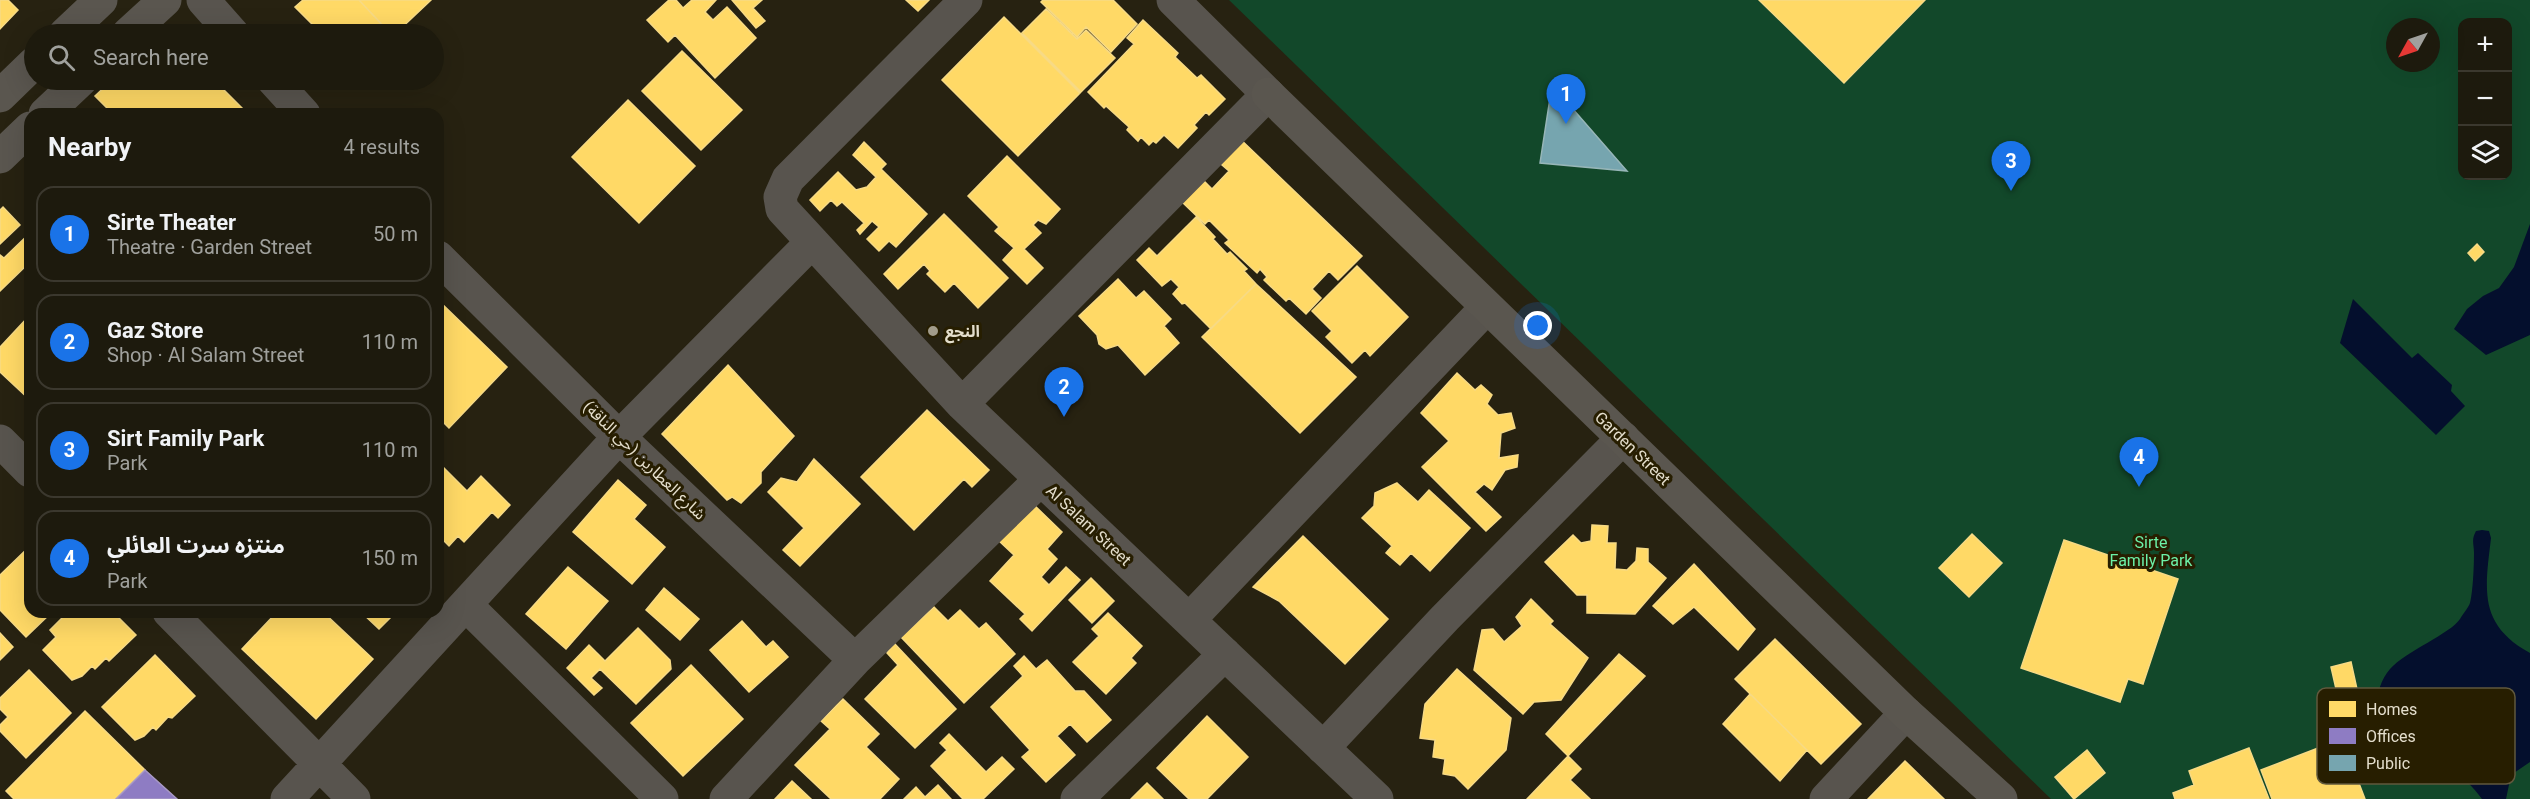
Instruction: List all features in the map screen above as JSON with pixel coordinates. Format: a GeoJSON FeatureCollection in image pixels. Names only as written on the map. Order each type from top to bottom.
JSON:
{"type":"FeatureCollection","features":[{"type":"Feature","properties":{"kind":"street"},"geometry":{"type":"LineString","coordinates":[[76,24],[101,0]]}},
{"type":"Feature","properties":{"kind":"street"},"geometry":{"type":"LineString","coordinates":[[139,24],[165,0]]}},
{"type":"Feature","properties":{"kind":"street"},"geometry":{"type":"LineString","coordinates":[[203,0],[224,24]]}},
{"type":"Feature","properties":{"kind":"street","name":"Al Salam Street"},"geometry":{"type":"LineString","coordinates":[[966,0],[788,179],[780,197],[782,209],[962,404],[1377,799]]}},
{"type":"Feature","properties":{"kind":"street"},"geometry":{"type":"LineString","coordinates":[[962,404],[1268,94],[1173,0]]}},
{"type":"Feature","properties":{"kind":"street"},"geometry":{"type":"LineString","coordinates":[[0,96],[24,73]]}},
{"type":"Feature","properties":{"kind":"street"},"geometry":{"type":"LineString","coordinates":[[51,108],[70,90]]}},
{"type":"Feature","properties":{"kind":"street"},"geometry":{"type":"LineString","coordinates":[[282,90],[299,108]]}},
{"type":"Feature","properties":{"kind":"street","name":"Garden Street"},"geometry":{"type":"LineString","coordinates":[[1268,94],[1906,713],[2001,799]]}},
{"type":"Feature","properties":{"kind":"street"},"geometry":{"type":"LineString","coordinates":[[0,157],[24,134]]}},
{"type":"Feature","properties":{"kind":"street"},"geometry":{"type":"LineString","coordinates":[[287,799],[620,437],[811,243]]}},
{"type":"Feature","properties":{"kind":"street","name":"شارع العطارين (حي الناقة)"},"geometry":{"type":"LineString","coordinates":[[444,269],[855,660]]}},
{"type":"Feature","properties":{"kind":"street"},"geometry":{"type":"LineString","coordinates":[[1190,619],[1488,307]]}},
{"type":"Feature","properties":{"kind":"street"},"geometry":{"type":"LineString","coordinates":[[1323,748],[1445,618],[1623,438]]}},
{"type":"Feature","properties":{"kind":"street"},"geometry":{"type":"LineString","coordinates":[[0,441],[24,465]]}},
{"type":"Feature","properties":{"kind":"street"},"geometry":{"type":"LineString","coordinates":[[726,799],[855,660],[1040,480]]}},
{"type":"Feature","properties":{"kind":"street"},"geometry":{"type":"LineString","coordinates":[[466,605],[662,799]]}},
{"type":"Feature","properties":{"kind":"street"},"geometry":{"type":"LineString","coordinates":[[176,618],[354,799]]}},
{"type":"Feature","properties":{"kind":"street"},"geometry":{"type":"LineString","coordinates":[[1077,799],[1225,654]]}},
{"type":"Feature","properties":{"kind":"street"},"geometry":{"type":"LineString","coordinates":[[1826,799],[1906,713]]}},
{"type":"Feature","properties":{"kind":"green space","name":"Sirte Family Park"},"geometry":{"type":"Polygon","coordinates":[[[1229,0],[2530,0],[2530,799],[2051,799],[1229,0]]]}},
{"type":"Feature","properties":{"kind":"water"},"geometry":{"type":"Polygon","coordinates":[[[2530,224],[2530,335],[2486,355],[2454,329],[2467,309],[2483,296],[2499,288],[2514,267],[2530,224]]]}},
{"type":"Feature","properties":{"kind":"water"},"geometry":{"type":"Polygon","coordinates":[[[2353,299],[2412,358],[2418,353],[2452,385],[2451,391],[2465,406],[2436,435],[2340,343],[2353,299]]]}},
{"type":"Feature","properties":{"kind":"water"},"geometry":{"type":"Polygon","coordinates":[[[2476,531],[2489,531],[2491,538],[2487,590],[2493,618],[2513,642],[2530,653],[2530,762],[2515,772],[2515,688],[2380,688],[2390,669],[2397,662],[2455,625],[2468,607],[2473,585],[2473,542],[2476,531]]]}},
{"type":"Feature","properties":{"kind":"water"},"geometry":{"type":"Polygon","coordinates":[[[2469,784],[2509,784],[2506,799],[2482,799],[2469,784]]]}},
{"type":"Feature","properties":{"kind":"building: Homes"},"geometry":{"type":"Polygon","coordinates":[[[0,0],[8,0],[18,10],[0,29],[0,0]]]}},
{"type":"Feature","properties":{"kind":"building: Homes"},"geometry":{"type":"Polygon","coordinates":[[[303,0],[359,0],[381,24],[312,24],[295,7],[303,0]]]}},
{"type":"Feature","properties":{"kind":"building: Homes"},"geometry":{"type":"Polygon","coordinates":[[[359,0],[431,0],[406,24],[382,24],[359,0]]]}},
{"type":"Feature","properties":{"kind":"building: Homes"},"geometry":{"type":"Polygon","coordinates":[[[669,0],[676,0],[683,8],[692,0],[716,0],[705,12],[713,20],[727,7],[756,38],[715,78],[675,35],[668,42],[647,20],[669,0]]]}},
{"type":"Feature","properties":{"kind":"building: Homes"},"geometry":{"type":"Polygon","coordinates":[[[732,0],[762,0],[753,8],[765,21],[756,28],[732,0]]]}},
{"type":"Feature","properties":{"kind":"building: Homes"},"geometry":{"type":"Polygon","coordinates":[[[906,0],[929,0],[918,11],[906,0]]]}},
{"type":"Feature","properties":{"kind":"building: Homes"},"geometry":{"type":"Polygon","coordinates":[[[1043,0],[1113,0],[1137,24],[1111,52],[1086,27],[1077,37],[1041,2],[1043,0]]]}},
{"type":"Feature","properties":{"kind":"building: Homes"},"geometry":{"type":"Polygon","coordinates":[[[1759,0],[1925,0],[1844,83],[1759,0]]]}},
{"type":"Feature","properties":{"kind":"building: Homes"},"geometry":{"type":"Polygon","coordinates":[[[1046,9],[1077,39],[1086,30],[1115,58],[1081,92],[1022,33],[1046,9]]]}},
{"type":"Feature","properties":{"kind":"building: Homes"},"geometry":{"type":"Polygon","coordinates":[[[1004,17],[1080,93],[1018,156],[942,80],[1004,17]]]}},
{"type":"Feature","properties":{"kind":"building: Homes"},"geometry":{"type":"Polygon","coordinates":[[[1143,20],[1178,53],[1175,57],[1197,78],[1201,75],[1225,99],[1209,115],[1206,112],[1194,125],[1197,128],[1178,148],[1164,135],[1156,143],[1153,141],[1149,145],[1141,137],[1138,141],[1127,130],[1129,127],[1088,92],[1134,44],[1127,38],[1143,20]]]}},
{"type":"Feature","properties":{"kind":"building: Homes"},"geometry":{"type":"Polygon","coordinates":[[[682,51],[742,110],[701,150],[642,91],[682,51]]]}},
{"type":"Feature","properties":{"kind":"building: Homes"},"geometry":{"type":"Polygon","coordinates":[[[101,90],[224,90],[242,108],[107,108],[95,96],[101,90]]]}},
{"type":"Feature","properties":{"kind":"building: Homes"},"geometry":{"type":"Polygon","coordinates":[[[628,100],[695,166],[639,223],[572,157],[628,100]]]}},
{"type":"Feature","properties":{"kind":"building: Homes"},"geometry":{"type":"Polygon","coordinates":[[[1237,136],[1362,256],[1338,280],[1329,271],[1312,289],[1321,298],[1306,314],[1289,298],[1286,301],[1264,280],[1267,277],[1260,269],[1257,273],[1225,243],[1229,240],[1209,220],[1205,224],[1178,198],[1204,181],[1212,189],[1229,171],[1221,164],[1237,136]]]}},
{"type":"Feature","properties":{"kind":"building: Homes"},"geometry":{"type":"Polygon","coordinates":[[[864,142],[886,164],[881,169],[927,214],[896,247],[889,241],[879,251],[867,239],[879,227],[872,221],[860,234],[857,230],[864,223],[842,202],[837,206],[831,200],[820,211],[810,200],[838,172],[856,190],[867,187],[876,177],[853,155],[864,142]]]}},
{"type":"Feature","properties":{"kind":"building: Homes"},"geometry":{"type":"Polygon","coordinates":[[[1007,156],[1060,209],[1046,224],[1038,220],[1033,225],[1041,233],[1024,249],[1043,268],[1027,284],[1003,260],[1014,248],[995,231],[999,227],[968,196],[1007,156]]]}},
{"type":"Feature","properties":{"kind":"building: Homes"},"geometry":{"type":"Polygon","coordinates":[[[3,207],[20,225],[0,244],[0,210],[3,207]]]}},
{"type":"Feature","properties":{"kind":"building: Homes"},"geometry":{"type":"Polygon","coordinates":[[[944,214],[1008,278],[978,308],[954,283],[945,292],[927,274],[930,271],[924,264],[898,289],[884,274],[944,214]]]}},
{"type":"Feature","properties":{"kind":"building: Homes"},"geometry":{"type":"Polygon","coordinates":[[[1196,217],[1227,254],[1230,252],[1247,269],[1244,271],[1256,284],[1211,329],[1173,294],[1179,287],[1171,279],[1162,286],[1137,260],[1149,248],[1157,256],[1196,217]]]}},
{"type":"Feature","properties":{"kind":"building: Homes"},"geometry":{"type":"Polygon","coordinates":[[[24,239],[24,268],[0,291],[0,255],[4,258],[24,239]]]}},
{"type":"Feature","properties":{"kind":"building: Homes"},"geometry":{"type":"Polygon","coordinates":[[[2477,244],[2484,252],[2475,261],[2468,253],[2477,244]]]}},
{"type":"Feature","properties":{"kind":"building: Homes"},"geometry":{"type":"Polygon","coordinates":[[[1357,266],[1408,317],[1370,356],[1365,350],[1352,363],[1326,337],[1332,331],[1312,311],[1357,266]]]}},
{"type":"Feature","properties":{"kind":"building: Homes"},"geometry":{"type":"Polygon","coordinates":[[[1118,279],[1136,298],[1144,291],[1171,319],[1164,326],[1179,343],[1145,375],[1118,345],[1106,349],[1099,344],[1097,335],[1079,316],[1118,279]]]}},
{"type":"Feature","properties":{"kind":"building: Homes"},"geometry":{"type":"Polygon","coordinates":[[[1256,284],[1356,377],[1300,433],[1202,337],[1256,284]]]}},
{"type":"Feature","properties":{"kind":"building: Homes"},"geometry":{"type":"Polygon","coordinates":[[[444,306],[507,367],[449,428],[444,423],[444,306]]]}},
{"type":"Feature","properties":{"kind":"building: Homes"},"geometry":{"type":"Polygon","coordinates":[[[24,321],[24,394],[0,372],[0,347],[24,321]]]}},
{"type":"Feature","properties":{"kind":"building: Homes"},"geometry":{"type":"Polygon","coordinates":[[[728,365],[794,436],[761,472],[761,483],[741,503],[732,497],[727,500],[662,434],[728,365]]]}},
{"type":"Feature","properties":{"kind":"building: Homes"},"geometry":{"type":"Polygon","coordinates":[[[1457,373],[1475,390],[1481,385],[1492,395],[1487,404],[1498,415],[1511,413],[1515,428],[1501,433],[1499,458],[1518,455],[1517,467],[1505,470],[1492,490],[1484,484],[1475,492],[1501,517],[1486,531],[1422,467],[1449,441],[1421,413],[1457,373]]]}},
{"type":"Feature","properties":{"kind":"building: Homes"},"geometry":{"type":"Polygon","coordinates":[[[927,410],[989,470],[972,487],[964,479],[914,530],[861,477],[927,410]]]}},
{"type":"Feature","properties":{"kind":"building: Homes"},"geometry":{"type":"Polygon","coordinates":[[[814,459],[860,504],[800,566],[783,550],[804,528],[768,492],[781,478],[797,482],[814,459]]]}},
{"type":"Feature","properties":{"kind":"building: Homes"},"geometry":{"type":"Polygon","coordinates":[[[444,468],[467,491],[481,476],[510,505],[498,518],[492,512],[464,542],[458,536],[449,546],[444,541],[444,468]]]}},
{"type":"Feature","properties":{"kind":"building: Homes"},"geometry":{"type":"Polygon","coordinates":[[[618,480],[646,505],[634,519],[665,547],[632,584],[573,532],[618,480]]]}},
{"type":"Feature","properties":{"kind":"building: Homes"},"geometry":{"type":"Polygon","coordinates":[[[1397,483],[1418,502],[1429,490],[1470,528],[1430,571],[1411,553],[1400,565],[1386,553],[1392,546],[1362,518],[1374,506],[1375,493],[1397,483]]]}},
{"type":"Feature","properties":{"kind":"building: Homes"},"geometry":{"type":"Polygon","coordinates":[[[1033,504],[1062,532],[1047,549],[1057,559],[1041,577],[1049,585],[1066,567],[1080,580],[1032,631],[1020,619],[1025,614],[990,581],[1014,555],[998,540],[1033,504]]]}},
{"type":"Feature","properties":{"kind":"building: Homes"},"geometry":{"type":"Polygon","coordinates":[[[1592,525],[1608,526],[1607,543],[1616,543],[1615,569],[1627,570],[1636,561],[1637,548],[1648,549],[1648,562],[1666,578],[1635,614],[1587,613],[1587,595],[1577,595],[1545,562],[1573,535],[1581,543],[1591,541],[1592,525]]]}},
{"type":"Feature","properties":{"kind":"building: Homes"},"geometry":{"type":"Polygon","coordinates":[[[1972,534],[2002,563],[1969,597],[1939,568],[1972,534]]]}},
{"type":"Feature","properties":{"kind":"building: Homes"},"geometry":{"type":"Polygon","coordinates":[[[1303,536],[1388,619],[1345,664],[1279,601],[1253,587],[1303,536]]]}},
{"type":"Feature","properties":{"kind":"building: Homes"},"geometry":{"type":"Polygon","coordinates":[[[2064,540],[2178,579],[2143,684],[2128,679],[2120,702],[2021,668],[2064,540]]]}},
{"type":"Feature","properties":{"kind":"building: Homes"},"geometry":{"type":"Polygon","coordinates":[[[24,552],[24,618],[46,618],[26,637],[0,610],[0,575],[24,552]]]}},
{"type":"Feature","properties":{"kind":"building: Homes"},"geometry":{"type":"Polygon","coordinates":[[[1694,564],[1755,629],[1738,650],[1694,607],[1673,624],[1653,606],[1694,564]]]}},
{"type":"Feature","properties":{"kind":"building: Homes"},"geometry":{"type":"Polygon","coordinates":[[[568,567],[608,601],[566,649],[526,614],[568,567]]]}},
{"type":"Feature","properties":{"kind":"building: Homes"},"geometry":{"type":"Polygon","coordinates":[[[1091,578],[1114,601],[1092,623],[1069,600],[1091,578]]]}},
{"type":"Feature","properties":{"kind":"building: Homes"},"geometry":{"type":"Polygon","coordinates":[[[664,588],[699,619],[680,640],[646,610],[664,588]]]}},
{"type":"Feature","properties":{"kind":"building: Homes"},"geometry":{"type":"Polygon","coordinates":[[[1531,599],[1553,621],[1550,624],[1588,658],[1561,700],[1534,702],[1523,714],[1474,670],[1482,630],[1493,629],[1504,642],[1522,626],[1516,617],[1531,599]]]}},
{"type":"Feature","properties":{"kind":"building: Homes"},"geometry":{"type":"Polygon","coordinates":[[[934,607],[948,621],[960,610],[979,629],[986,623],[1015,654],[964,703],[901,637],[934,607]]]}},
{"type":"Feature","properties":{"kind":"building: Homes"},"geometry":{"type":"Polygon","coordinates":[[[1108,613],[1142,646],[1131,658],[1136,663],[1106,694],[1073,662],[1099,636],[1092,629],[1108,613]]]}},
{"type":"Feature","properties":{"kind":"building: Homes"},"geometry":{"type":"Polygon","coordinates":[[[62,618],[119,618],[136,635],[109,661],[106,658],[95,669],[92,666],[82,676],[72,680],[43,650],[56,637],[50,630],[62,618]]]}},
{"type":"Feature","properties":{"kind":"building: Homes"},"geometry":{"type":"Polygon","coordinates":[[[271,618],[329,618],[373,659],[316,719],[242,649],[271,618]]]}},
{"type":"Feature","properties":{"kind":"building: Homes"},"geometry":{"type":"Polygon","coordinates":[[[367,618],[390,618],[379,629],[367,618]]]}},
{"type":"Feature","properties":{"kind":"building: Homes"},"geometry":{"type":"Polygon","coordinates":[[[742,621],[766,647],[773,641],[788,657],[749,692],[710,650],[742,621]]]}},
{"type":"Feature","properties":{"kind":"building: Homes"},"geometry":{"type":"Polygon","coordinates":[[[638,628],[670,660],[671,669],[636,704],[600,669],[591,678],[602,688],[594,695],[567,668],[589,645],[605,661],[638,628]]]}},
{"type":"Feature","properties":{"kind":"building: Homes"},"geometry":{"type":"Polygon","coordinates":[[[0,633],[13,647],[0,660],[0,633]]]}},
{"type":"Feature","properties":{"kind":"building: Homes"},"geometry":{"type":"Polygon","coordinates":[[[1775,639],[1861,724],[1821,764],[1735,679],[1775,639]]]}},
{"type":"Feature","properties":{"kind":"building: Homes"},"geometry":{"type":"Polygon","coordinates":[[[894,643],[956,709],[915,748],[865,699],[898,665],[887,653],[894,643]]]}},
{"type":"Feature","properties":{"kind":"building: Homes"},"geometry":{"type":"Polygon","coordinates":[[[1619,654],[1645,676],[1568,756],[1546,734],[1619,654]]]}},
{"type":"Feature","properties":{"kind":"building: Homes"},"geometry":{"type":"Polygon","coordinates":[[[155,655],[195,696],[172,718],[168,717],[156,730],[153,727],[144,736],[135,740],[102,707],[155,655]]]}},
{"type":"Feature","properties":{"kind":"building: Homes"},"geometry":{"type":"Polygon","coordinates":[[[1024,656],[1036,669],[1047,660],[1075,691],[1084,691],[1111,720],[1087,742],[1070,724],[1057,736],[1075,755],[1046,782],[1022,757],[1030,750],[991,707],[1023,676],[1014,666],[1024,656]]]}},
{"type":"Feature","properties":{"kind":"building: Homes"},"geometry":{"type":"Polygon","coordinates":[[[2351,662],[2357,688],[2336,688],[2331,667],[2351,662]]]}},
{"type":"Feature","properties":{"kind":"building: Homes"},"geometry":{"type":"Polygon","coordinates":[[[691,665],[743,719],[683,776],[631,723],[691,665]]]}},
{"type":"Feature","properties":{"kind":"building: Homes"},"geometry":{"type":"Polygon","coordinates":[[[1457,669],[1511,718],[1506,750],[1468,789],[1455,776],[1443,774],[1445,759],[1433,757],[1435,740],[1420,738],[1425,704],[1457,669]]]}},
{"type":"Feature","properties":{"kind":"building: Homes"},"geometry":{"type":"Polygon","coordinates":[[[29,670],[71,713],[26,758],[0,731],[0,725],[8,717],[0,709],[0,698],[29,670]]]}},
{"type":"Feature","properties":{"kind":"building: Homes"},"geometry":{"type":"Polygon","coordinates":[[[1750,694],[1807,750],[1780,781],[1723,724],[1750,694]]]}},
{"type":"Feature","properties":{"kind":"building: Homes"},"geometry":{"type":"Polygon","coordinates":[[[843,699],[879,734],[866,747],[899,779],[880,799],[831,799],[795,765],[830,729],[821,721],[843,699]]]}},
{"type":"Feature","properties":{"kind":"building: Homes"},"geometry":{"type":"Polygon","coordinates":[[[85,711],[145,770],[116,799],[14,799],[6,791],[85,711]]]}},
{"type":"Feature","properties":{"kind":"building: Homes"},"geometry":{"type":"Polygon","coordinates":[[[1207,716],[1248,757],[1207,799],[1189,799],[1157,768],[1207,716]]]}},
{"type":"Feature","properties":{"kind":"building: Homes"},"geometry":{"type":"Polygon","coordinates":[[[949,734],[986,772],[1002,757],[1014,769],[983,799],[963,799],[931,766],[947,750],[940,743],[949,734]]]}},
{"type":"Feature","properties":{"kind":"building: Homes"},"geometry":{"type":"Polygon","coordinates":[[[2249,748],[2269,799],[2175,799],[2173,793],[2194,785],[2189,771],[2249,748]]]}},
{"type":"Feature","properties":{"kind":"building: Homes"},"geometry":{"type":"Polygon","coordinates":[[[2317,748],[2317,784],[2359,784],[2365,799],[2272,799],[2261,770],[2317,748]]]}},
{"type":"Feature","properties":{"kind":"building: Homes"},"geometry":{"type":"Polygon","coordinates":[[[2087,750],[2105,773],[2074,799],[2055,777],[2087,750]]]}},
{"type":"Feature","properties":{"kind":"building: Homes"},"geometry":{"type":"Polygon","coordinates":[[[1568,756],[1581,769],[1570,780],[1590,799],[1527,799],[1568,756]]]}},
{"type":"Feature","properties":{"kind":"building: Homes"},"geometry":{"type":"Polygon","coordinates":[[[1905,761],[1944,799],[1868,799],[1905,761]]]}},
{"type":"Feature","properties":{"kind":"building: Homes"},"geometry":{"type":"Polygon","coordinates":[[[792,781],[811,799],[775,799],[792,781]]]}},
{"type":"Feature","properties":{"kind":"building: Homes"},"geometry":{"type":"Polygon","coordinates":[[[1147,783],[1163,799],[1131,799],[1147,783]]]}},
{"type":"Feature","properties":{"kind":"building: Homes"},"geometry":{"type":"Polygon","coordinates":[[[938,785],[951,799],[904,799],[916,787],[925,797],[938,785]]]}},
{"type":"Feature","properties":{"kind":"building: Offices"},"geometry":{"type":"Polygon","coordinates":[[[145,770],[177,799],[116,799],[145,770]]]}},
{"type":"Feature","properties":{"kind":"building: Public"},"geometry":{"type":"Polygon","coordinates":[[[1552,85],[1627,171],[1540,163],[1552,85]]]}},
{"type":"Feature","properties":{"kind":"place","name":"Sirte Theater"},"geometry":{"type":"Point","coordinates":[1566,124]}},
{"type":"Feature","properties":{"kind":"place","name":"Sirt Family Park"},"geometry":{"type":"Point","coordinates":[2011,191]}},
{"type":"Feature","properties":{"kind":"place","name":"النجع"},"geometry":{"type":"Point","coordinates":[933,331]}},
{"type":"Feature","properties":{"kind":"place","name":"Gaz Store"},"geometry":{"type":"Point","coordinates":[1064,417]}},
{"type":"Feature","properties":{"kind":"place","name":"منتزه سرت العائلي"},"geometry":{"type":"Point","coordinates":[2139,487]}}]}
